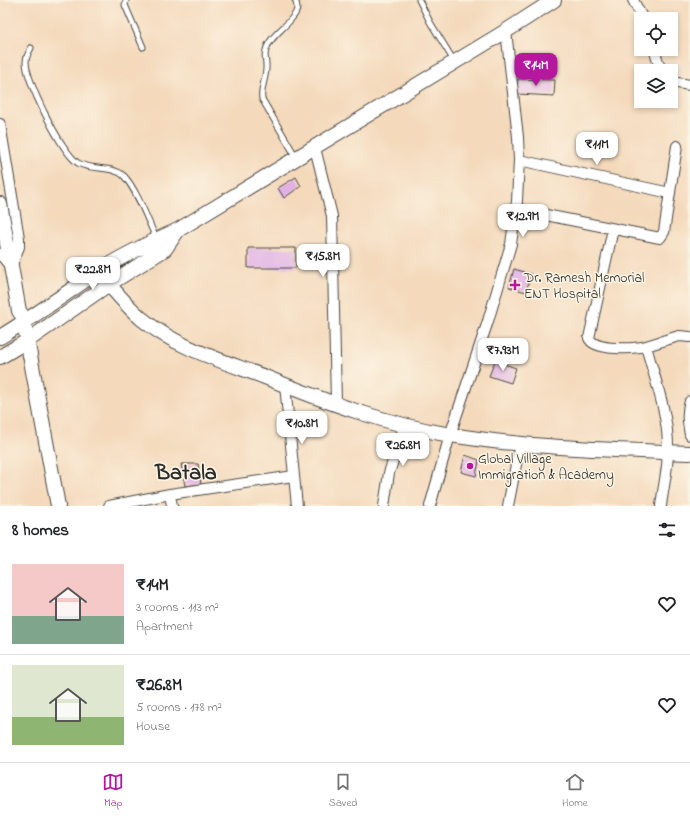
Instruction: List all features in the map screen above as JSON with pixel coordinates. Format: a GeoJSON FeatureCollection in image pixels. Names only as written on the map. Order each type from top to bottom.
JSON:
{"type":"FeatureCollection","features":[{"type":"Feature","properties":{"kind":"main road"},"geometry":{"type":"LineString","coordinates":[[0,337],[20,320],[98,272],[156,239],[178,230],[506,31],[554,0]]}},
{"type":"Feature","properties":{"kind":"main road"},"geometry":{"type":"LineString","coordinates":[[0,204],[12,267],[50,506]]}},
{"type":"Feature","properties":{"kind":"main road"},"geometry":{"type":"LineString","coordinates":[[0,357],[24,343],[109,284],[165,249],[178,230]]}},
{"type":"Feature","properties":{"kind":"main road"},"geometry":{"type":"LineString","coordinates":[[98,272],[141,319],[177,342],[285,385],[370,415],[450,435],[520,444],[572,448],[690,453]]}},
{"type":"Feature","properties":{"kind":"main road"},"geometry":{"type":"LineString","coordinates":[[24,343],[58,506]]}},
{"type":"Feature","properties":{"kind":"street"},"geometry":{"type":"LineString","coordinates":[[633,0],[639,12]]}},
{"type":"Feature","properties":{"kind":"street"},"geometry":{"type":"LineString","coordinates":[[430,506],[450,435],[490,314],[511,244],[516,209],[519,160],[518,137],[506,31]]}},
{"type":"Feature","properties":{"kind":"street"},"geometry":{"type":"LineString","coordinates":[[678,83],[690,85]]}},
{"type":"Feature","properties":{"kind":"street"},"geometry":{"type":"LineString","coordinates":[[0,124],[19,238],[18,251],[12,267],[0,254]]}},
{"type":"Feature","properties":{"kind":"street"},"geometry":{"type":"LineString","coordinates":[[516,209],[660,238],[664,232],[677,146]]}},
{"type":"Feature","properties":{"kind":"street"},"geometry":{"type":"LineString","coordinates":[[316,152],[332,216],[336,403]]}},
{"type":"Feature","properties":{"kind":"street"},"geometry":{"type":"LineString","coordinates":[[519,160],[670,193]]}},
{"type":"Feature","properties":{"kind":"street"},"geometry":{"type":"LineString","coordinates":[[613,229],[589,338],[591,342],[621,349],[636,349],[679,336],[690,337]]}},
{"type":"Feature","properties":{"kind":"street"},"geometry":{"type":"LineString","coordinates":[[646,346],[664,413],[668,435],[668,452],[661,506]]}},
{"type":"Feature","properties":{"kind":"street"},"geometry":{"type":"LineString","coordinates":[[285,385],[297,506]]}},
{"type":"Feature","properties":{"kind":"street"},"geometry":{"type":"LineString","coordinates":[[690,401],[688,407],[688,419],[690,435]]}},
{"type":"Feature","properties":{"kind":"street"},"geometry":{"type":"LineString","coordinates":[[384,506],[389,473],[405,424]]}},
{"type":"Feature","properties":{"kind":"street"},"geometry":{"type":"LineString","coordinates":[[508,506],[520,444]]}},
{"type":"Feature","properties":{"kind":"street"},"geometry":{"type":"LineString","coordinates":[[109,506],[170,494],[294,476]]}},
{"type":"Feature","properties":{"kind":"street"},"geometry":{"type":"LineString","coordinates":[[170,494],[172,506]]}},
{"type":"Feature","properties":{"kind":"lane"},"geometry":{"type":"LineString","coordinates":[[126,0],[125,5],[143,47]]}},
{"type":"Feature","properties":{"kind":"lane"},"geometry":{"type":"LineString","coordinates":[[295,0],[298,8],[296,13],[275,36],[266,50],[266,67],[261,93],[262,99],[296,158]]}},
{"type":"Feature","properties":{"kind":"lane"},"geometry":{"type":"LineString","coordinates":[[419,0],[430,22],[454,62]]}},
{"type":"Feature","properties":{"kind":"lane"},"geometry":{"type":"LineString","coordinates":[[31,48],[27,55],[26,61],[32,86],[62,144],[76,162],[85,166],[114,171],[124,176],[133,189],[156,239]]}},
{"type":"Feature","properties":{"kind":"building"},"geometry":{"type":"Polygon","coordinates":[[[518,79],[555,80],[554,96],[517,94],[518,79]]]}},
{"type":"Feature","properties":{"kind":"building"},"geometry":{"type":"Polygon","coordinates":[[[296,177],[301,186],[284,198],[278,188],[296,177]]]}},
{"type":"Feature","properties":{"kind":"building"},"geometry":{"type":"Polygon","coordinates":[[[248,248],[296,248],[296,268],[248,268],[248,248]]]}},
{"type":"Feature","properties":{"kind":"building"},"geometry":{"type":"Polygon","coordinates":[[[514,269],[531,274],[526,292],[509,287],[514,269]]]}},
{"type":"Feature","properties":{"kind":"building"},"geometry":{"type":"Polygon","coordinates":[[[495,361],[516,368],[511,383],[489,376],[495,361]]]}},
{"type":"Feature","properties":{"kind":"building","name":"Global Village Immigration & Academy"},"geometry":{"type":"Polygon","coordinates":[[[465,455],[479,460],[476,476],[461,472],[465,455]]]}},
{"type":"Feature","properties":{"kind":"building"},"geometry":{"type":"Polygon","coordinates":[[[181,464],[198,464],[201,484],[185,486],[181,464]]]}},
{"type":"Feature","properties":{"kind":"place","name":"Dr. Ramesh Memorial ENT Hospital"},"geometry":{"type":"Point","coordinates":[515,285]}},
{"type":"Feature","properties":{"kind":"place","name":"Global Village Immigration & Academy"},"geometry":{"type":"Point","coordinates":[470,466]}},
{"type":"Feature","properties":{"kind":"district","name":"Batala"},"geometry":{"type":"Point","coordinates":[186,471]}}]}
